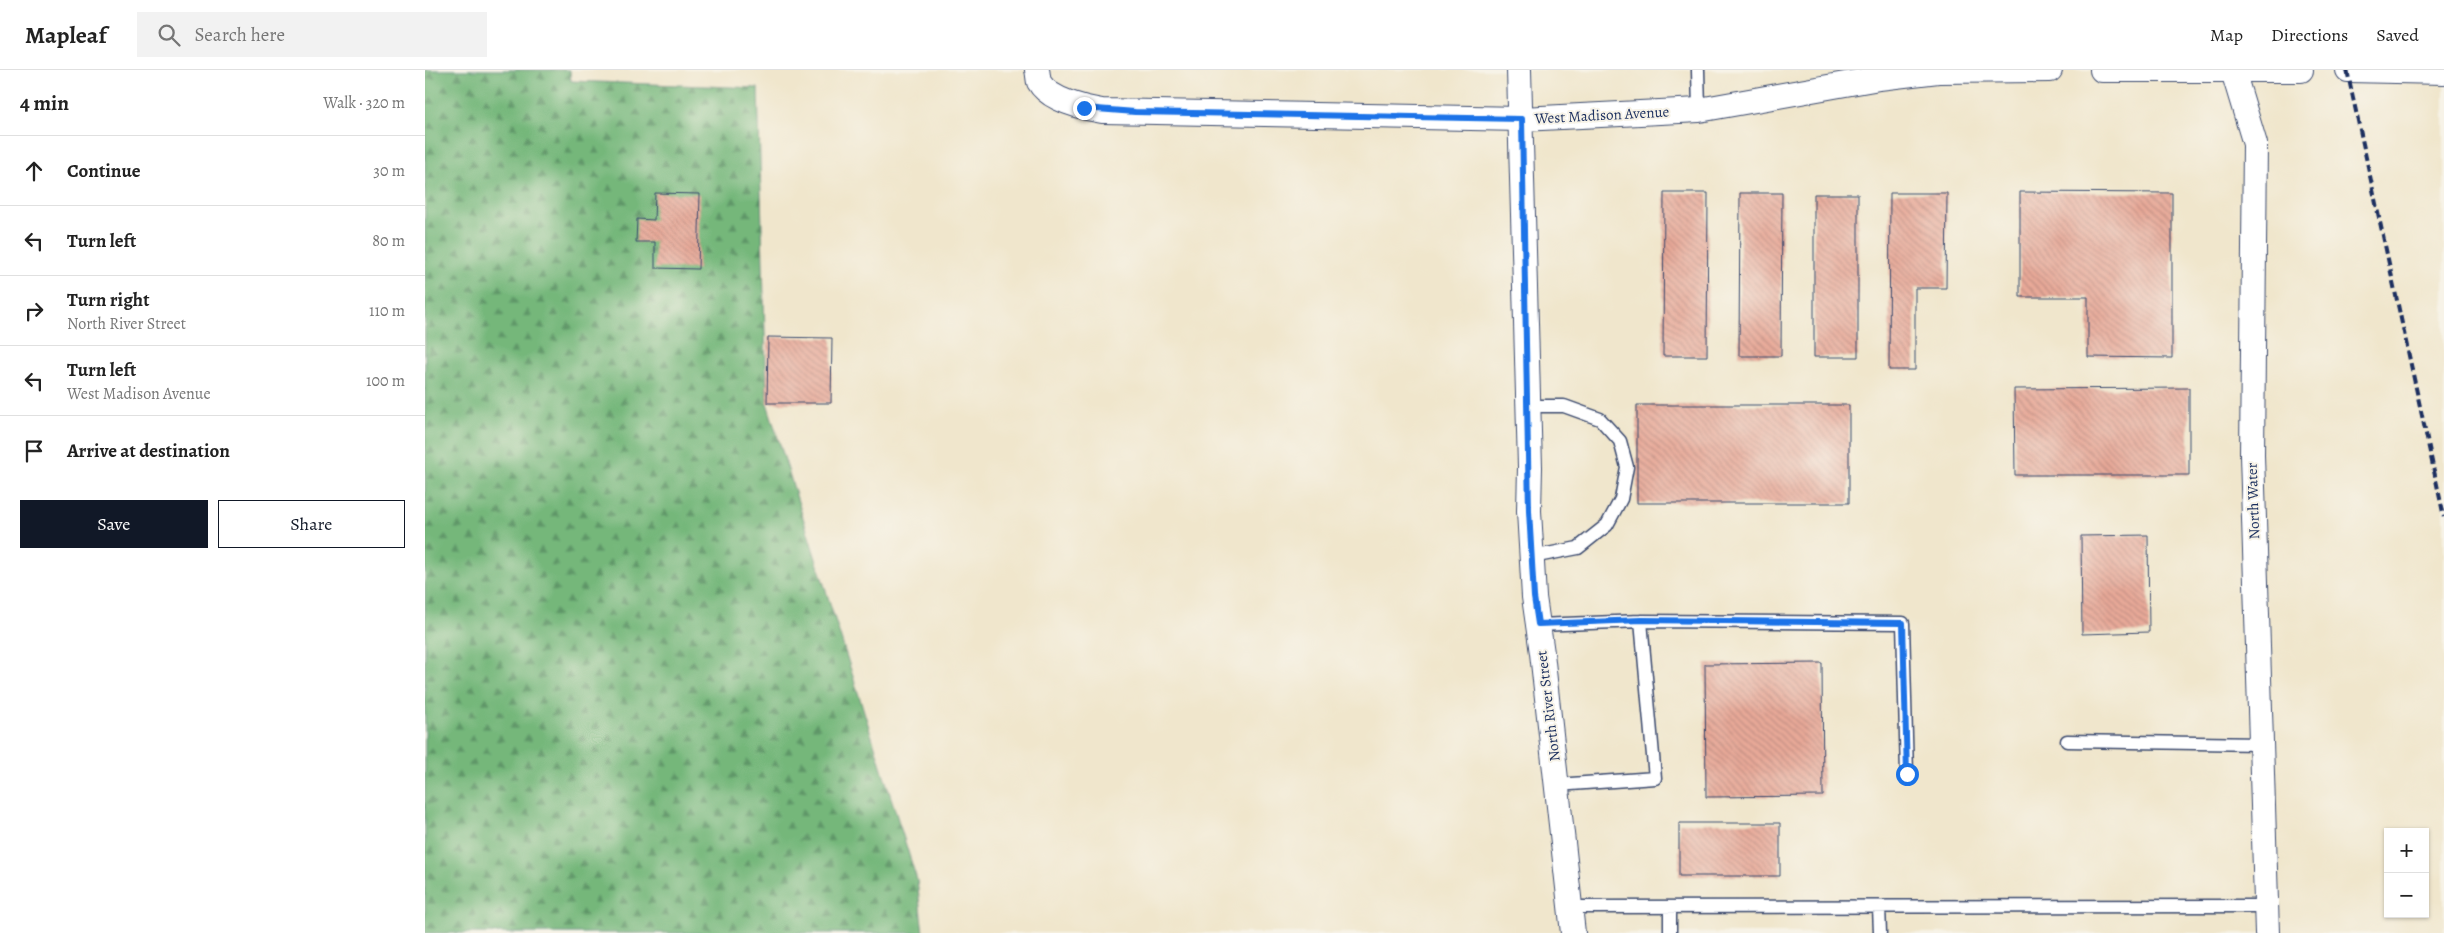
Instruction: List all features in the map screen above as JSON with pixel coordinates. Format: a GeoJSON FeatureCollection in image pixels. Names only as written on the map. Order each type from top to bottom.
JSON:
{"type":"FeatureCollection","features":[{"type":"Feature","properties":{"kind":"street","name":"North River Street"},"geometry":{"type":"LineString","coordinates":[[1519,70],[1522,119],[1532,557],[1573,933]]}},
{"type":"Feature","properties":{"kind":"street","name":"West Madison Avenue"},"geometry":{"type":"LineString","coordinates":[[1038,76],[1055,95],[1069,102],[1102,111],[1522,119],[1699,110],[1879,78],[1938,71],[2039,70]]}},
{"type":"Feature","properties":{"kind":"street"},"geometry":{"type":"LineString","coordinates":[[2102,70],[2233,72],[2301,70]]}},
{"type":"Feature","properties":{"kind":"street"},"geometry":{"type":"LineString","coordinates":[[2348,70],[2444,72]]}},
{"type":"Feature","properties":{"kind":"street","name":"North Water"},"geometry":{"type":"LineString","coordinates":[[2233,72],[2255,144],[2251,455],[2267,933]]}},
{"type":"Feature","properties":{"kind":"lane"},"geometry":{"type":"LineString","coordinates":[[1698,70],[1699,110]]}},
{"type":"Feature","properties":{"kind":"lane"},"geometry":{"type":"LineString","coordinates":[[1528,406],[1564,406],[1600,419],[1620,442],[1627,467],[1621,499],[1607,525],[1578,548],[1532,557]]}},
{"type":"Feature","properties":{"kind":"lane"},"geometry":{"type":"LineString","coordinates":[[1538,624],[1641,620],[1903,623],[1907,774]]}},
{"type":"Feature","properties":{"kind":"lane"},"geometry":{"type":"LineString","coordinates":[[1557,785],[1655,778],[1641,620]]}},
{"type":"Feature","properties":{"kind":"lane"},"geometry":{"type":"LineString","coordinates":[[2067,741],[2261,744]]}},
{"type":"Feature","properties":{"kind":"lane"},"geometry":{"type":"LineString","coordinates":[[1571,906],[2266,906]]}},
{"type":"Feature","properties":{"kind":"lane"},"geometry":{"type":"LineString","coordinates":[[1670,906],[1670,933]]}},
{"type":"Feature","properties":{"kind":"lane"},"geometry":{"type":"LineString","coordinates":[[1879,906],[1880,933]]}},
{"type":"Feature","properties":{"kind":"green space"},"geometry":{"type":"Polygon","coordinates":[[[425,70],[570,70],[571,81],[758,88],[767,403],[917,880],[923,933],[425,933],[425,70]]]}},
{"type":"Feature","properties":{"kind":"building"},"geometry":{"type":"Polygon","coordinates":[[[2020,192],[2172,193],[2172,358],[2088,357],[2088,297],[2020,297],[2020,192]]]}},
{"type":"Feature","properties":{"kind":"building"},"geometry":{"type":"Polygon","coordinates":[[[655,193],[700,194],[698,269],[655,268],[655,242],[636,242],[637,219],[654,220],[655,193]]]}},
{"type":"Feature","properties":{"kind":"building"},"geometry":{"type":"Polygon","coordinates":[[[1664,193],[1708,193],[1707,356],[1663,356],[1664,193]]]}},
{"type":"Feature","properties":{"kind":"building"},"geometry":{"type":"Polygon","coordinates":[[[1740,193],[1782,193],[1781,356],[1739,356],[1740,193]]]}},
{"type":"Feature","properties":{"kind":"building"},"geometry":{"type":"Polygon","coordinates":[[[1890,193],[1947,193],[1946,288],[1915,288],[1915,370],[1889,370],[1890,193]]]}},
{"type":"Feature","properties":{"kind":"building"},"geometry":{"type":"Polygon","coordinates":[[[1814,194],[1858,194],[1858,357],[1814,357],[1814,194]]]}},
{"type":"Feature","properties":{"kind":"building"},"geometry":{"type":"Polygon","coordinates":[[[768,337],[832,338],[831,403],[767,403],[768,337]]]}},
{"type":"Feature","properties":{"kind":"building"},"geometry":{"type":"Polygon","coordinates":[[[2189,388],[2189,475],[2015,475],[2014,389],[2189,388]]]}},
{"type":"Feature","properties":{"kind":"building"},"geometry":{"type":"Polygon","coordinates":[[[1637,405],[1849,405],[1849,503],[1637,503],[1637,405]]]}},
{"type":"Feature","properties":{"kind":"building"},"geometry":{"type":"Polygon","coordinates":[[[2148,535],[2149,632],[2082,634],[2081,536],[2148,535]]]}},
{"type":"Feature","properties":{"kind":"building"},"geometry":{"type":"Polygon","coordinates":[[[1822,663],[1823,796],[1706,797],[1705,664],[1822,663]]]}},
{"type":"Feature","properties":{"kind":"building"},"geometry":{"type":"Polygon","coordinates":[[[1679,823],[1780,823],[1780,876],[1679,876],[1679,823]]]}},
{"type":"Feature","properties":{"kind":"railway"},"geometry":{"type":"LineString","coordinates":[[2347,70],[2444,517]]}},
{"type":"Feature","properties":{"kind":"route"},"geometry":{"type":"LineString","coordinates":[[1084,108],[1102,111],[1135,112],[1522,119],[1530,467],[1529,511],[1534,597],[1538,624],[1641,620],[1903,623],[1907,774]]}}]}
